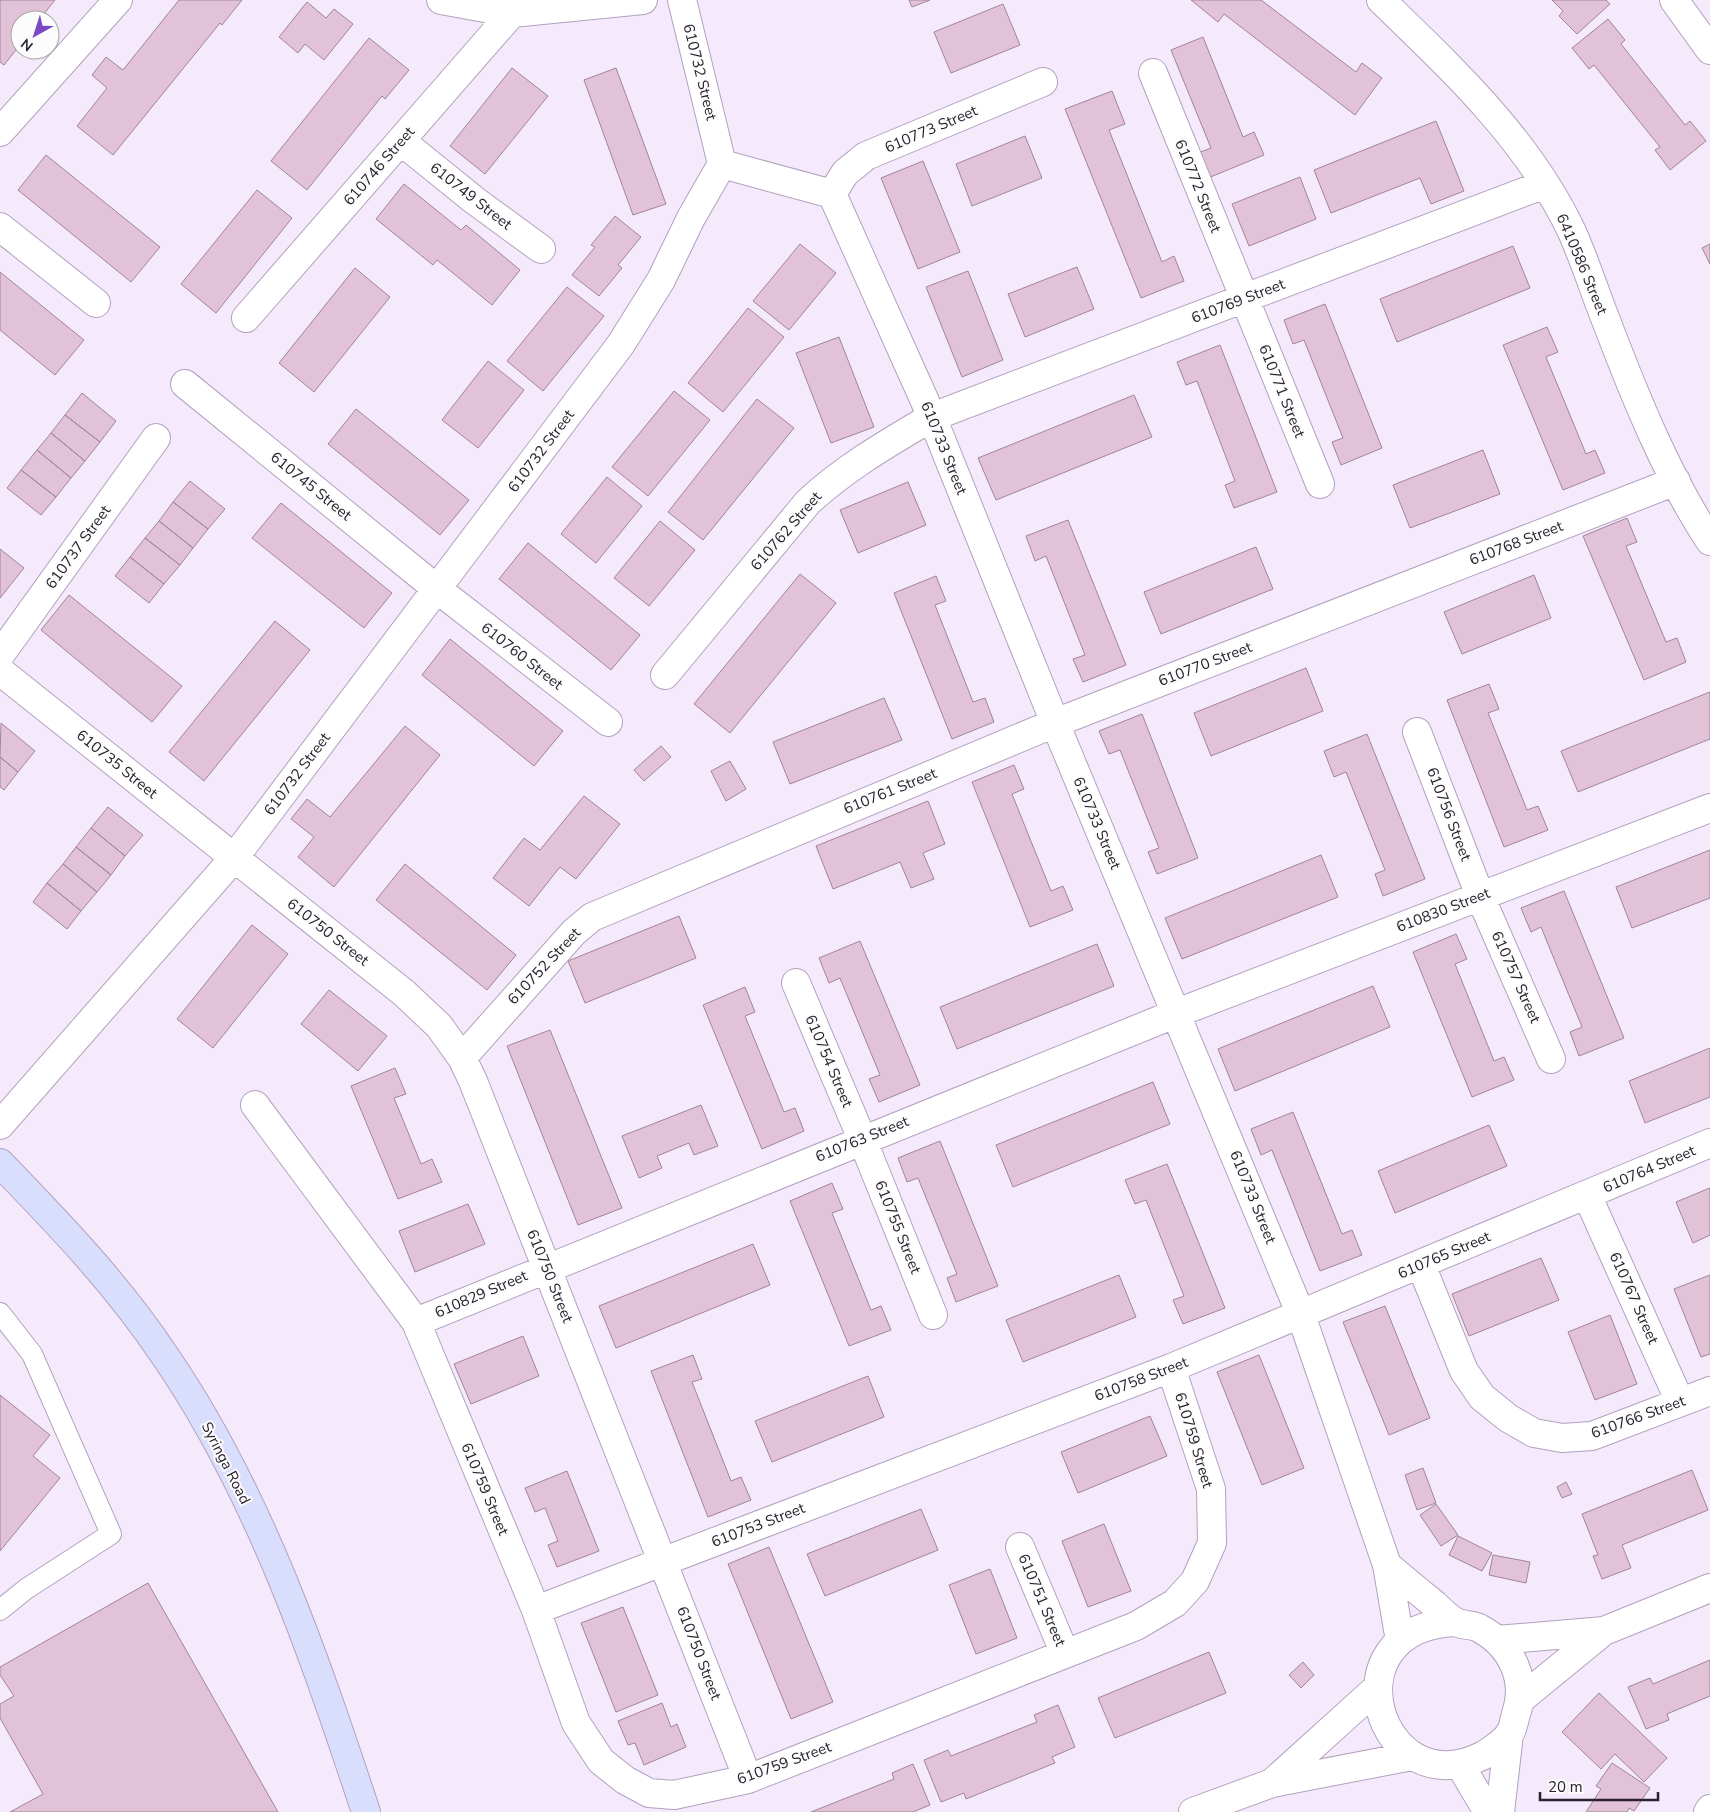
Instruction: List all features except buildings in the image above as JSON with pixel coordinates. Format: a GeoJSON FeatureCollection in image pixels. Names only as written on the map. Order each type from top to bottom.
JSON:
{"type":"FeatureCollection","features":[{"type":"Feature","properties":{"kind":"street"},"geometry":{"type":"LineString","coordinates":[[0,132],[118,0]]}},
{"type":"Feature","properties":{"kind":"street"},"geometry":{"type":"LineString","coordinates":[[441,0],[512,13],[643,0]]}},
{"type":"Feature","properties":{"kind":"street","name":"610732 Street"},"geometry":{"type":"LineString","coordinates":[[0,1125],[234,858],[621,344],[661,280],[691,218],[722,164],[682,0]]}},
{"type":"Feature","properties":{"kind":"street","name":"6410586 Street"},"geometry":{"type":"LineString","coordinates":[[1381,0],[1471,88],[1514,138],[1545,184],[1572,232],[1631,386],[1676,481],[1710,541]]}},
{"type":"Feature","properties":{"kind":"street"},"geometry":{"type":"LineString","coordinates":[[1674,0],[1710,50]]}},
{"type":"Feature","properties":{"kind":"street","name":"610746 Street"},"geometry":{"type":"LineString","coordinates":[[246,318],[512,13]]}},
{"type":"Feature","properties":{"kind":"street","name":"610772 Street"},"geometry":{"type":"LineString","coordinates":[[1152,73],[1243,299]]}},
{"type":"Feature","properties":{"kind":"street","name":"610773 Street"},"geometry":{"type":"LineString","coordinates":[[832,194],[845,173],[866,156],[1042,82]]}},
{"type":"Feature","properties":{"kind":"street","name":"610749 Street"},"geometry":{"type":"LineString","coordinates":[[401,141],[474,200],[541,249]]}},
{"type":"Feature","properties":{"kind":"street"},"geometry":{"type":"LineString","coordinates":[[722,164],[832,194]]}},
{"type":"Feature","properties":{"kind":"street","name":"610769 Street"},"geometry":{"type":"LineString","coordinates":[[932,417],[1545,184]]}},
{"type":"Feature","properties":{"kind":"street","name":"610733 Street"},"geometry":{"type":"LineString","coordinates":[[832,194],[932,417],[1055,723],[1177,1012],[1301,1315],[1387,1565],[1400,1641]]}},
{"type":"Feature","properties":{"kind":"street"},"geometry":{"type":"LineString","coordinates":[[0,227],[96,303]]}},
{"type":"Feature","properties":{"kind":"street","name":"610771 Street"},"geometry":{"type":"LineString","coordinates":[[1243,299],[1320,484]]}},
{"type":"Feature","properties":{"kind":"street","name":"610745 Street"},"geometry":{"type":"LineString","coordinates":[[185,384],[437,589]]}},
{"type":"Feature","properties":{"kind":"street","name":"610762 Street"},"geometry":{"type":"LineString","coordinates":[[665,674],[808,502],[834,478],[861,459],[932,417]]}},
{"type":"Feature","properties":{"kind":"street","name":"610737 Street"},"geometry":{"type":"LineString","coordinates":[[0,655],[156,438]]}},
{"type":"Feature","properties":{"kind":"street","name":"610768 Street"},"geometry":{"type":"LineString","coordinates":[[1356,605],[1676,481]]}},
{"type":"Feature","properties":{"kind":"street","name":"610760 Street"},"geometry":{"type":"LineString","coordinates":[[437,589],[608,722]]}},
{"type":"Feature","properties":{"kind":"street","name":"610770 Street"},"geometry":{"type":"LineString","coordinates":[[1055,723],[1356,605]]}},
{"type":"Feature","properties":{"kind":"street","name":"610735 Street"},"geometry":{"type":"LineString","coordinates":[[0,670],[234,858]]}},
{"type":"Feature","properties":{"kind":"street","name":"610761 Street"},"geometry":{"type":"LineString","coordinates":[[725,860],[1055,723]]}},
{"type":"Feature","properties":{"kind":"street","name":"610756 Street"},"geometry":{"type":"LineString","coordinates":[[1417,732],[1480,896]]}},
{"type":"Feature","properties":{"kind":"street","name":"610830 Street"},"geometry":{"type":"LineString","coordinates":[[1177,1012],[1710,808]]}},
{"type":"Feature","properties":{"kind":"street","name":"610750 Street"},"geometry":{"type":"LineString","coordinates":[[234,858],[404,993],[439,1026],[462,1058],[547,1267],[748,1779]]}},
{"type":"Feature","properties":{"kind":"street","name":"610752 Street"},"geometry":{"type":"LineString","coordinates":[[462,1058],[574,932],[592,917],[725,860]]}},
{"type":"Feature","properties":{"kind":"street","name":"610757 Street"},"geometry":{"type":"LineString","coordinates":[[1480,896],[1551,1059]]}},
{"type":"Feature","properties":{"kind":"street","name":"610754 Street"},"geometry":{"type":"LineString","coordinates":[[796,983],[862,1139]]}},
{"type":"Feature","properties":{"kind":"street","name":"610763 Street"},"geometry":{"type":"LineString","coordinates":[[547,1267],[1177,1012]]}},
{"type":"Feature","properties":{"kind":"street","name":"610759 Street"},"geometry":{"type":"LineString","coordinates":[[255,1106],[416,1322],[536,1610],[576,1723],[601,1761],[625,1780],[649,1793],[674,1795],[748,1779],[1136,1626],[1174,1603],[1195,1581],[1212,1543],[1211,1489],[1171,1368]]}},
{"type":"Feature","properties":{"kind":"street","name":"610755 Street"},"geometry":{"type":"LineString","coordinates":[[862,1139],[933,1315]]}},
{"type":"Feature","properties":{"kind":"street","name":"610764 Street"},"geometry":{"type":"LineString","coordinates":[[1587,1195],[1710,1143]]}},
{"type":"Feature","properties":{"kind":"street","name":"Syringa Road"},"geometry":{"type":"LineString","coordinates":[[0,1164],[104,1272],[166,1356],[223,1452],[278,1569],[333,1711],[366,1812]]}},
{"type":"Feature","properties":{"kind":"street","name":"610765 Street"},"geometry":{"type":"LineString","coordinates":[[1301,1315],[1587,1195]]}},
{"type":"Feature","properties":{"kind":"street","name":"610767 Street"},"geometry":{"type":"LineString","coordinates":[[1587,1195],[1680,1402]]}},
{"type":"Feature","properties":{"kind":"street","name":"610766 Street"},"geometry":{"type":"LineString","coordinates":[[1421,1265],[1464,1371],[1482,1397],[1508,1418],[1534,1433],[1562,1438],[1592,1436],[1710,1391]]}},
{"type":"Feature","properties":{"kind":"street","name":"610829 Street"},"geometry":{"type":"LineString","coordinates":[[416,1322],[547,1267]]}},
{"type":"Feature","properties":{"kind":"street","name":"610758 Street"},"geometry":{"type":"LineString","coordinates":[[980,1441],[1171,1368],[1301,1315]]}},
{"type":"Feature","properties":{"kind":"street","name":"610753 Street"},"geometry":{"type":"LineString","coordinates":[[536,1610],[663,1560],[980,1441]]}},
{"type":"Feature","properties":{"kind":"street","name":"610751 Street"},"geometry":{"type":"LineString","coordinates":[[1020,1547],[1065,1654]]}},
{"type":"Feature","properties":{"kind":"street"},"geometry":{"type":"LineString","coordinates":[[1387,1565],[1455,1622]]}},
{"type":"Feature","properties":{"kind":"street"},"geometry":{"type":"LineString","coordinates":[[1497,1640],[1544,1638],[1604,1631],[1710,1588]]}},
{"type":"Feature","properties":{"kind":"street"},"geometry":{"type":"LineString","coordinates":[[1500,1812],[1510,1734],[1522,1699],[1519,1677],[1511,1657],[1497,1640],[1478,1627],[1455,1622],[1434,1623],[1415,1630],[1400,1641],[1388,1654],[1381,1670],[1377,1688],[1380,1716],[1394,1740],[1412,1756],[1436,1764],[1460,1765],[1484,1755],[1510,1734]]}},
{"type":"Feature","properties":{"kind":"street"},"geometry":{"type":"LineString","coordinates":[[1522,1699],[1604,1631]]}},
{"type":"Feature","properties":{"kind":"street"},"geometry":{"type":"LineString","coordinates":[[1272,1783],[1377,1688]]}},
{"type":"Feature","properties":{"kind":"street"},"geometry":{"type":"LineString","coordinates":[[1192,1812],[1272,1783],[1412,1756]]}},
{"type":"Feature","properties":{"kind":"street"},"geometry":{"type":"LineString","coordinates":[[1460,1765],[1488,1812]]}},
{"type":"Feature","properties":{"kind":"lane"},"geometry":{"type":"LineString","coordinates":[[0,1313],[32,1354],[111,1534],[26,1589],[0,1610]]}}]}
